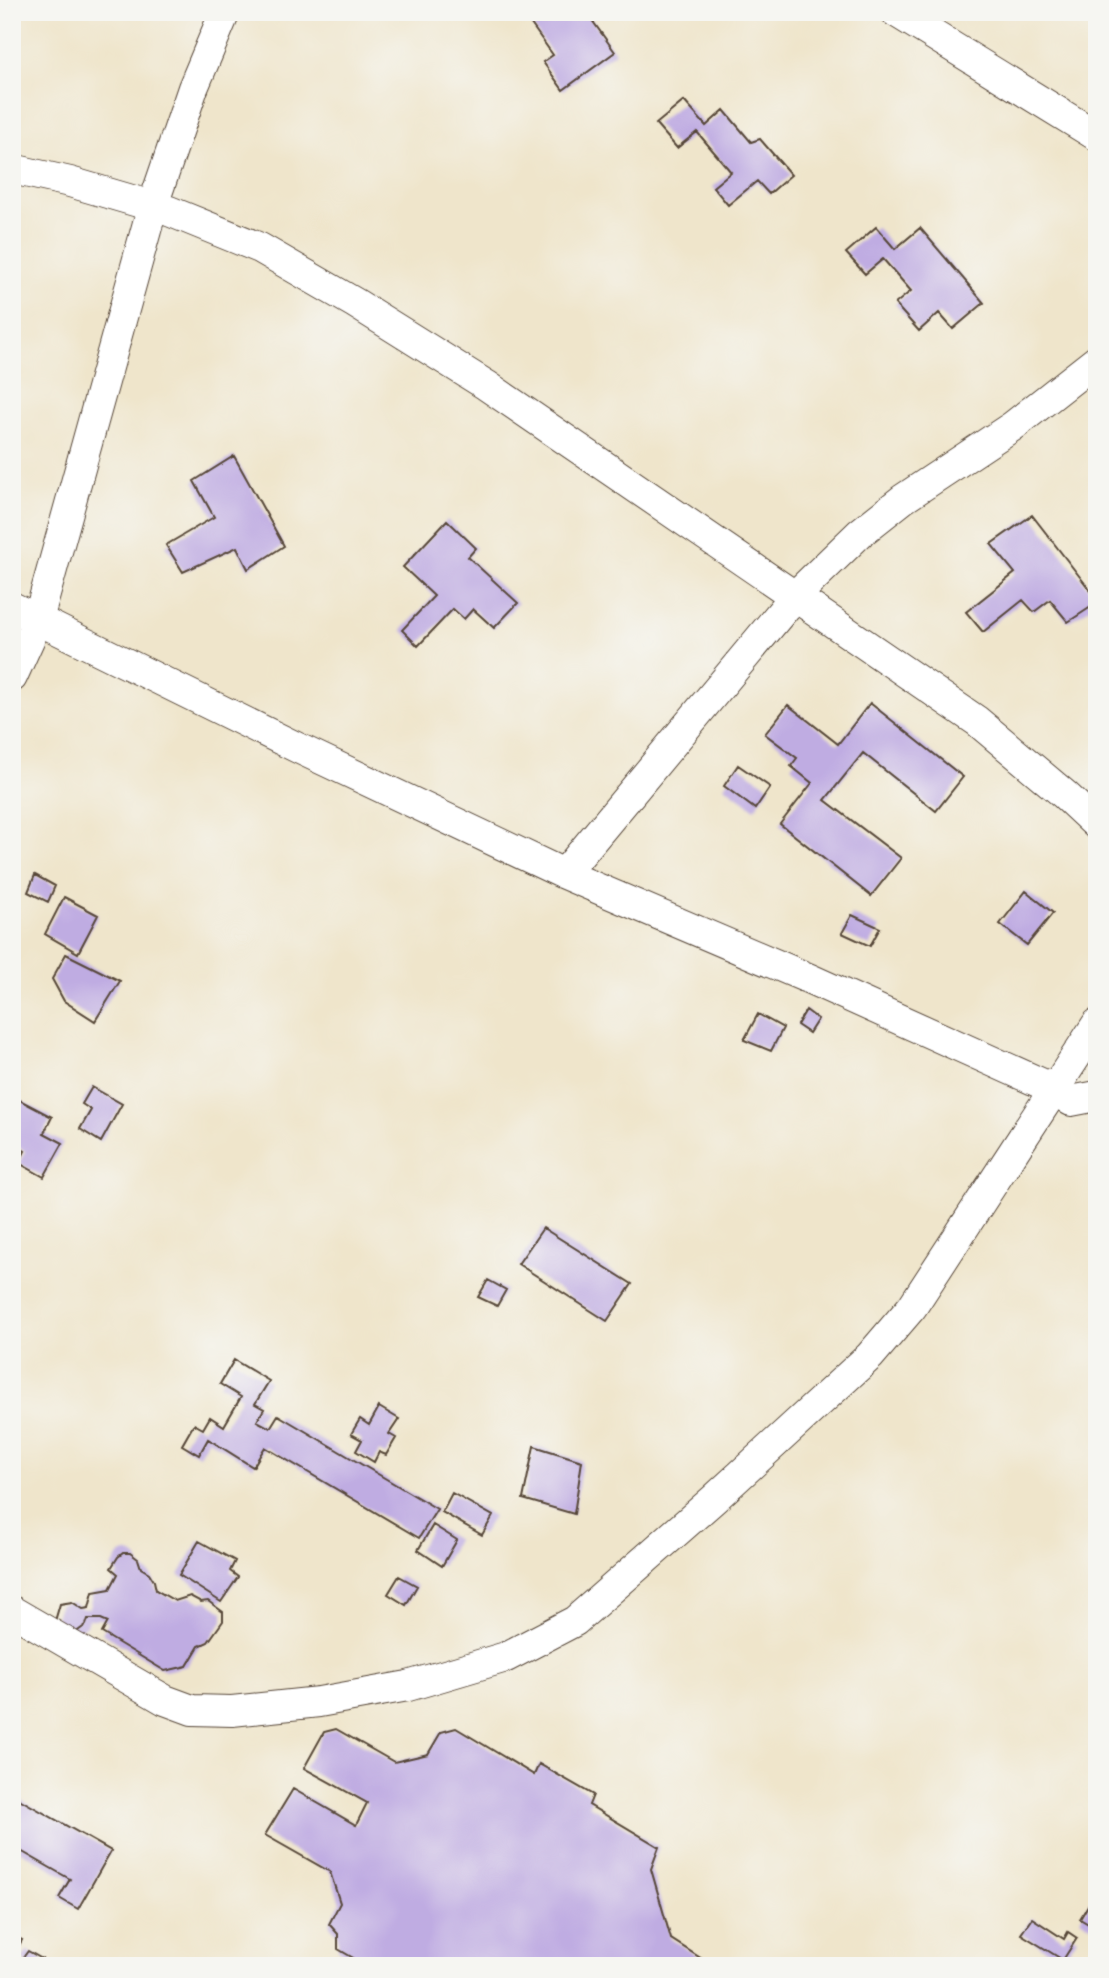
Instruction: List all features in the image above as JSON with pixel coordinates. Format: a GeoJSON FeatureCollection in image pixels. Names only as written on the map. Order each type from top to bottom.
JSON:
{"type":"FeatureCollection","features":[{"type":"Feature","properties":{"kind":"street"},"geometry":{"type":"LineString","coordinates":[[12,677],[25,614],[153,205],[193,88],[225,12]]}},
{"type":"Feature","properties":{"kind":"street"},"geometry":{"type":"LineString","coordinates":[[897,12],[1097,136]]}},
{"type":"Feature","properties":{"kind":"street"},"geometry":{"type":"LineString","coordinates":[[12,169],[153,205],[260,248],[355,303],[486,385],[977,721],[1097,825]]}},
{"type":"Feature","properties":{"kind":"street"},"geometry":{"type":"LineString","coordinates":[[564,874],[795,596],[860,533],[903,499],[1013,426],[1097,360]]}},
{"type":"Feature","properties":{"kind":"street"},"geometry":{"type":"LineString","coordinates":[[25,614],[285,742],[564,874],[810,979],[1056,1090],[1071,1101],[1097,1096]]}},
{"type":"Feature","properties":{"kind":"street"},"geometry":{"type":"LineString","coordinates":[[12,1611],[165,1700],[192,1710],[232,1711],[319,1702],[408,1686],[506,1657],[575,1621],[714,1499],[870,1356],[912,1307],[1097,1024]]}},
{"type":"Feature","properties":{"kind":"building"},"geometry":{"type":"Polygon","coordinates":[[[532,12],[586,12],[615,52],[563,90],[543,62],[553,55],[526,17],[532,12]]]}},
{"type":"Feature","properties":{"kind":"building"},"geometry":{"type":"Polygon","coordinates":[[[684,101],[706,126],[724,110],[751,142],[760,139],[791,175],[769,194],[757,181],[728,205],[713,187],[731,172],[697,132],[677,148],[656,124],[684,101]]]}},
{"type":"Feature","properties":{"kind":"building"},"geometry":{"type":"Polygon","coordinates":[[[876,227],[895,249],[920,228],[984,303],[953,329],[939,313],[919,331],[895,304],[911,291],[883,259],[865,274],[846,253],[876,227]]]}},
{"type":"Feature","properties":{"kind":"building"},"geometry":{"type":"Polygon","coordinates":[[[234,456],[284,546],[248,569],[237,547],[183,572],[166,545],[214,517],[194,481],[234,456]]]}},
{"type":"Feature","properties":{"kind":"building"},"geometry":{"type":"Polygon","coordinates":[[[1032,515],[1097,599],[1097,603],[1068,622],[1050,600],[1034,612],[1023,600],[983,632],[966,612],[1015,573],[991,544],[1032,515]]]}},
{"type":"Feature","properties":{"kind":"building"},"geometry":{"type":"Polygon","coordinates":[[[447,520],[476,548],[468,557],[518,603],[494,628],[473,609],[464,619],[453,609],[418,646],[402,630],[434,596],[403,567],[447,520]]]}},
{"type":"Feature","properties":{"kind":"building"},"geometry":{"type":"Polygon","coordinates":[[[870,703],[963,777],[936,811],[863,753],[825,800],[901,858],[871,896],[780,824],[812,783],[791,766],[797,758],[765,734],[788,705],[838,744],[870,703]]]}},
{"type":"Feature","properties":{"kind":"building"},"geometry":{"type":"Polygon","coordinates":[[[738,765],[770,787],[755,809],[724,786],[738,765]]]}},
{"type":"Feature","properties":{"kind":"building"},"geometry":{"type":"Polygon","coordinates":[[[35,875],[55,886],[48,902],[28,892],[35,875]]]}},
{"type":"Feature","properties":{"kind":"building"},"geometry":{"type":"Polygon","coordinates":[[[1026,891],[1053,913],[1027,945],[1000,924],[1026,891]]]}},
{"type":"Feature","properties":{"kind":"building"},"geometry":{"type":"Polygon","coordinates":[[[64,897],[98,915],[78,953],[45,934],[64,897]]]}},
{"type":"Feature","properties":{"kind":"building"},"geometry":{"type":"Polygon","coordinates":[[[852,915],[880,928],[870,946],[842,933],[852,915]]]}},
{"type":"Feature","properties":{"kind":"building"},"geometry":{"type":"Polygon","coordinates":[[[66,954],[120,981],[95,1021],[64,1001],[52,979],[66,954]]]}},
{"type":"Feature","properties":{"kind":"building"},"geometry":{"type":"Polygon","coordinates":[[[806,1010],[818,1019],[809,1033],[797,1025],[806,1010]]]}},
{"type":"Feature","properties":{"kind":"building"},"geometry":{"type":"Polygon","coordinates":[[[758,1014],[783,1028],[771,1051],[744,1040],[758,1014]]]}},
{"type":"Feature","properties":{"kind":"building"},"geometry":{"type":"Polygon","coordinates":[[[92,1087],[122,1104],[101,1142],[80,1129],[91,1110],[82,1104],[92,1087]]]}},
{"type":"Feature","properties":{"kind":"building"},"geometry":{"type":"Polygon","coordinates":[[[12,1096],[52,1117],[44,1133],[63,1143],[44,1177],[19,1163],[25,1151],[12,1144],[12,1096]]]}},
{"type":"Feature","properties":{"kind":"building"},"geometry":{"type":"Polygon","coordinates":[[[543,1228],[632,1284],[607,1321],[518,1264],[543,1228]]]}},
{"type":"Feature","properties":{"kind":"building"},"geometry":{"type":"Polygon","coordinates":[[[488,1280],[506,1290],[497,1306],[478,1297],[488,1280]]]}},
{"type":"Feature","properties":{"kind":"building"},"geometry":{"type":"Polygon","coordinates":[[[234,1360],[269,1381],[255,1404],[264,1409],[257,1421],[270,1428],[278,1415],[437,1509],[419,1538],[265,1447],[253,1467],[208,1439],[199,1455],[182,1445],[194,1424],[203,1429],[210,1417],[224,1426],[241,1397],[220,1384],[234,1360]]]}},
{"type":"Feature","properties":{"kind":"building"},"geometry":{"type":"Polygon","coordinates":[[[379,1407],[399,1419],[389,1434],[396,1438],[386,1455],[379,1452],[374,1462],[356,1451],[362,1440],[351,1434],[360,1419],[369,1425],[379,1407]]]}},
{"type":"Feature","properties":{"kind":"building"},"geometry":{"type":"Polygon","coordinates":[[[534,1446],[582,1461],[574,1514],[523,1499],[534,1446]]]}},
{"type":"Feature","properties":{"kind":"building"},"geometry":{"type":"Polygon","coordinates":[[[452,1493],[493,1516],[482,1535],[442,1512],[452,1493]]]}},
{"type":"Feature","properties":{"kind":"building"},"geometry":{"type":"Polygon","coordinates":[[[433,1525],[457,1540],[442,1566],[418,1550],[433,1525]]]}},
{"type":"Feature","properties":{"kind":"building"},"geometry":{"type":"Polygon","coordinates":[[[199,1541],[235,1561],[230,1571],[238,1577],[221,1602],[179,1575],[199,1541]]]}},
{"type":"Feature","properties":{"kind":"building"},"geometry":{"type":"Polygon","coordinates":[[[123,1553],[130,1553],[138,1559],[141,1568],[149,1573],[154,1581],[156,1590],[175,1601],[190,1596],[201,1602],[208,1601],[223,1612],[223,1621],[208,1642],[199,1646],[187,1666],[165,1671],[102,1633],[108,1622],[101,1619],[88,1619],[86,1625],[75,1633],[55,1621],[60,1604],[72,1602],[83,1609],[89,1608],[93,1592],[110,1589],[118,1574],[111,1568],[123,1553]]]}},
{"type":"Feature","properties":{"kind":"building"},"geometry":{"type":"Polygon","coordinates":[[[399,1576],[417,1586],[406,1605],[388,1594],[399,1576]]]}},
{"type":"Feature","properties":{"kind":"building"},"geometry":{"type":"Polygon","coordinates":[[[456,1728],[534,1775],[539,1764],[593,1795],[589,1805],[659,1847],[651,1869],[671,1939],[713,1966],[367,1966],[338,1949],[338,1934],[329,1924],[340,1903],[330,1872],[265,1835],[293,1789],[356,1825],[367,1803],[304,1768],[324,1732],[336,1729],[394,1762],[428,1754],[441,1732],[456,1728]]]}},
{"type":"Feature","properties":{"kind":"building"},"geometry":{"type":"Polygon","coordinates":[[[12,1795],[111,1851],[78,1909],[59,1898],[70,1879],[12,1846],[12,1795]]]}},
{"type":"Feature","properties":{"kind":"building"},"geometry":{"type":"Polygon","coordinates":[[[1097,1890],[1097,1929],[1080,1919],[1097,1890]]]}},
{"type":"Feature","properties":{"kind":"building"},"geometry":{"type":"Polygon","coordinates":[[[1032,1918],[1064,1939],[1068,1932],[1077,1938],[1063,1960],[1021,1934],[1032,1918]]]}},
{"type":"Feature","properties":{"kind":"building"},"geometry":{"type":"Polygon","coordinates":[[[12,1935],[22,1940],[15,1953],[12,1952],[12,1935]]]}},
{"type":"Feature","properties":{"kind":"building"},"geometry":{"type":"Polygon","coordinates":[[[28,1951],[42,1959],[37,1966],[31,1966],[22,1959],[28,1951]]]}}]}
